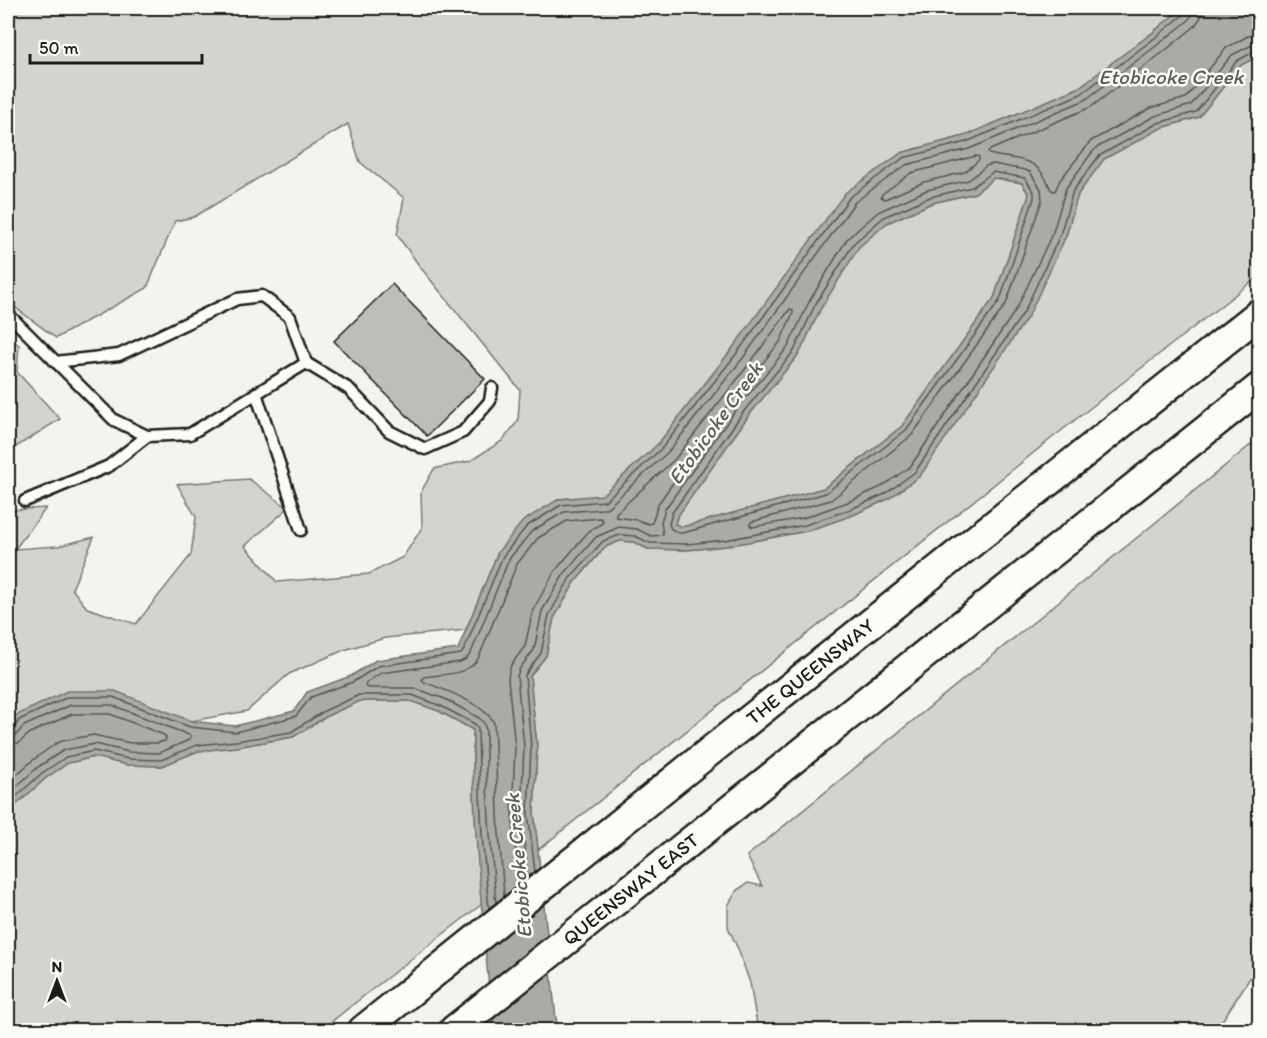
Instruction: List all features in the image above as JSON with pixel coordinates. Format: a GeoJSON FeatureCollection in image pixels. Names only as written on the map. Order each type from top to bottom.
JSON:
{"type":"FeatureCollection","features":[{"type":"Feature","properties":{"kind":"main road","name":"THE QUEENSWAY"},"geometry":{"type":"LineString","coordinates":[[363,1030],[1260,313]]}},
{"type":"Feature","properties":{"kind":"main road","name":"QUEENSWAY EAST"},"geometry":{"type":"LineString","coordinates":[[454,1030],[1260,387]]}},
{"type":"Feature","properties":{"kind":"lane"},"geometry":{"type":"LineString","coordinates":[[55,362],[119,355],[237,299],[262,296],[291,317],[306,363],[349,389],[389,431],[425,449],[463,432],[490,401],[492,388]]}},
{"type":"Feature","properties":{"kind":"lane"},"geometry":{"type":"LineString","coordinates":[[8,314],[114,420],[147,436],[190,434],[306,363]]}},
{"type":"Feature","properties":{"kind":"lane"},"geometry":{"type":"LineString","coordinates":[[256,393],[301,530]]}},
{"type":"Feature","properties":{"kind":"lane"},"geometry":{"type":"LineString","coordinates":[[25,501],[110,466],[147,436]]}},
{"type":"Feature","properties":{"kind":"shaded area"},"geometry":{"type":"Polygon","coordinates":[[[8,8],[1182,8],[1078,88],[964,136],[901,153],[732,349],[658,444],[602,496],[559,499],[498,552],[466,630],[385,638],[344,650],[289,674],[247,711],[191,721],[158,709],[15,716],[8,727],[8,510],[46,508],[15,549],[58,546],[94,537],[72,589],[87,608],[136,624],[191,555],[196,517],[177,484],[249,479],[288,508],[245,546],[277,582],[369,574],[403,557],[422,528],[421,492],[434,469],[470,461],[502,441],[518,421],[520,390],[397,235],[404,198],[360,162],[348,124],[194,217],[175,221],[147,288],[56,338],[8,302],[8,8]]]}},
{"type":"Feature","properties":{"kind":"shaded area"},"geometry":{"type":"Polygon","coordinates":[[[1259,56],[1259,276],[1052,438],[538,850],[534,812],[537,747],[530,676],[546,656],[554,618],[575,582],[605,547],[620,541],[633,542],[648,549],[687,550],[726,546],[807,531],[853,515],[888,499],[920,476],[1066,236],[1078,194],[1104,159],[1161,128],[1199,117],[1241,65],[1259,56]]]}},
{"type":"Feature","properties":{"kind":"shaded area"},"geometry":{"type":"Polygon","coordinates":[[[994,178],[1022,183],[1029,195],[994,298],[902,426],[824,488],[682,527],[675,524],[677,517],[749,415],[799,354],[821,308],[859,246],[887,223],[932,203],[975,193],[994,178]]]}},
{"type":"Feature","properties":{"kind":"shaded area"},"geometry":{"type":"Polygon","coordinates":[[[8,336],[19,345],[17,372],[60,419],[8,452],[8,336]]]}},
{"type":"Feature","properties":{"kind":"shaded area"},"geometry":{"type":"Polygon","coordinates":[[[1259,438],[1259,964],[1216,1030],[758,1030],[750,983],[728,927],[728,906],[737,890],[748,883],[762,886],[747,856],[1259,438]]]}},
{"type":"Feature","properties":{"kind":"shaded area"},"geometry":{"type":"Polygon","coordinates":[[[360,701],[410,701],[439,711],[473,730],[474,795],[482,904],[321,1030],[8,1030],[8,812],[46,778],[68,763],[94,757],[127,765],[162,766],[198,751],[293,737],[329,715],[360,701]]]}},
{"type":"Feature","properties":{"kind":"water","name":"Etobicoke Creek"},"geometry":{"type":"Polygon","coordinates":[[[1182,8],[1259,8],[1259,56],[1241,65],[1199,117],[1161,128],[1104,159],[1078,194],[1066,236],[1029,315],[920,476],[888,499],[853,515],[807,531],[726,546],[687,550],[648,549],[634,542],[620,541],[605,547],[575,582],[554,618],[546,656],[530,676],[537,747],[534,812],[559,1030],[493,1030],[477,843],[473,730],[439,711],[410,701],[360,701],[329,715],[293,737],[198,751],[162,766],[127,765],[94,757],[68,763],[46,778],[8,812],[8,727],[15,716],[67,691],[115,691],[191,721],[235,726],[294,711],[307,692],[351,676],[376,660],[458,649],[498,552],[523,521],[559,499],[602,495],[658,444],[732,349],[845,193],[901,153],[964,136],[1078,88],[1182,8]],[[994,178],[975,193],[932,203],[887,223],[859,247],[821,308],[799,354],[749,415],[677,517],[675,524],[682,527],[824,488],[902,426],[994,298],[1029,195],[1022,183],[994,178]]]}},
{"type":"Feature","properties":{"kind":"building"},"geometry":{"type":"Polygon","coordinates":[[[392,284],[485,379],[427,436],[334,341],[392,284]]]}}]}
